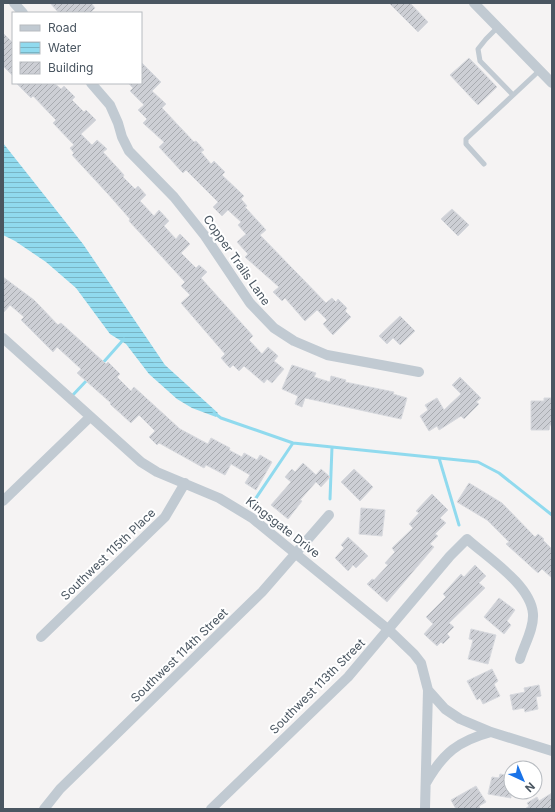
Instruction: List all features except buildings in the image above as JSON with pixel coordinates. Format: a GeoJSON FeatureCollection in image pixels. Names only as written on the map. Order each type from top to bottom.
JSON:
{"type":"FeatureCollection","features":[{"type":"Feature","properties":{"kind":"street"},"geometry":{"type":"LineString","coordinates":[[14,3],[22,12]]}},
{"type":"Feature","properties":{"kind":"street"},"geometry":{"type":"LineString","coordinates":[[474,3],[552,83]]}},
{"type":"Feature","properties":{"kind":"street","name":"Copper Trails Lane"},"geometry":{"type":"LineString","coordinates":[[92,84],[110,105],[129,151],[174,197],[205,236],[250,303],[274,328],[294,341],[327,355],[419,372]]}},
{"type":"Feature","properties":{"kind":"street","name":"Kingsgate Drive"},"geometry":{"type":"LineString","coordinates":[[3,338],[141,462],[157,472],[185,483],[236,507],[389,630],[414,654],[421,663],[428,690],[424,809]]}},
{"type":"Feature","properties":{"kind":"street"},"geometry":{"type":"LineString","coordinates":[[3,501],[90,417]]}},
{"type":"Feature","properties":{"kind":"street","name":"Southwest 115th Place"},"geometry":{"type":"LineString","coordinates":[[41,637],[159,524],[170,510],[185,483]]}},
{"type":"Feature","properties":{"kind":"street","name":"Southwest 114th Street"},"geometry":{"type":"LineString","coordinates":[[44,809],[60,789],[256,598],[329,515]]}},
{"type":"Feature","properties":{"kind":"street","name":"Southwest 113th Street"},"geometry":{"type":"LineString","coordinates":[[211,809],[348,677],[450,556],[467,539],[515,581],[528,598],[533,615],[520,659]]}},
{"type":"Feature","properties":{"kind":"street"},"geometry":{"type":"LineString","coordinates":[[428,690],[452,715],[491,732],[552,752]]}},
{"type":"Feature","properties":{"kind":"street"},"geometry":{"type":"LineString","coordinates":[[426,783],[436,765],[448,752],[468,740],[491,732]]}},
{"type":"Feature","properties":{"kind":"lane"},"geometry":{"type":"LineString","coordinates":[[498,27],[478,49],[480,61],[513,95]]}},
{"type":"Feature","properties":{"kind":"lane"},"geometry":{"type":"LineString","coordinates":[[484,164],[466,144],[466,139],[540,70]]}},
{"type":"Feature","properties":{"kind":"water"},"geometry":{"type":"Polygon","coordinates":[[[3,143],[83,244],[165,365],[218,413],[216,417],[192,408],[177,399],[149,374],[126,344],[110,334],[76,288],[46,262],[15,241],[3,235],[3,143]]]}},
{"type":"Feature","properties":{"kind":"waterway"},"geometry":{"type":"LineString","coordinates":[[101,365],[124,339]]}},
{"type":"Feature","properties":{"kind":"waterway"},"geometry":{"type":"LineString","coordinates":[[71,397],[88,379]]}},
{"type":"Feature","properties":{"kind":"waterway"},"geometry":{"type":"LineString","coordinates":[[214,413],[221,418],[293,443],[478,462],[499,473],[552,515]]}},
{"type":"Feature","properties":{"kind":"waterway"},"geometry":{"type":"LineString","coordinates":[[250,507],[293,443]]}},
{"type":"Feature","properties":{"kind":"waterway"},"geometry":{"type":"LineString","coordinates":[[330,499],[332,447]]}},
{"type":"Feature","properties":{"kind":"waterway"},"geometry":{"type":"LineString","coordinates":[[439,458],[459,525]]}}]}
